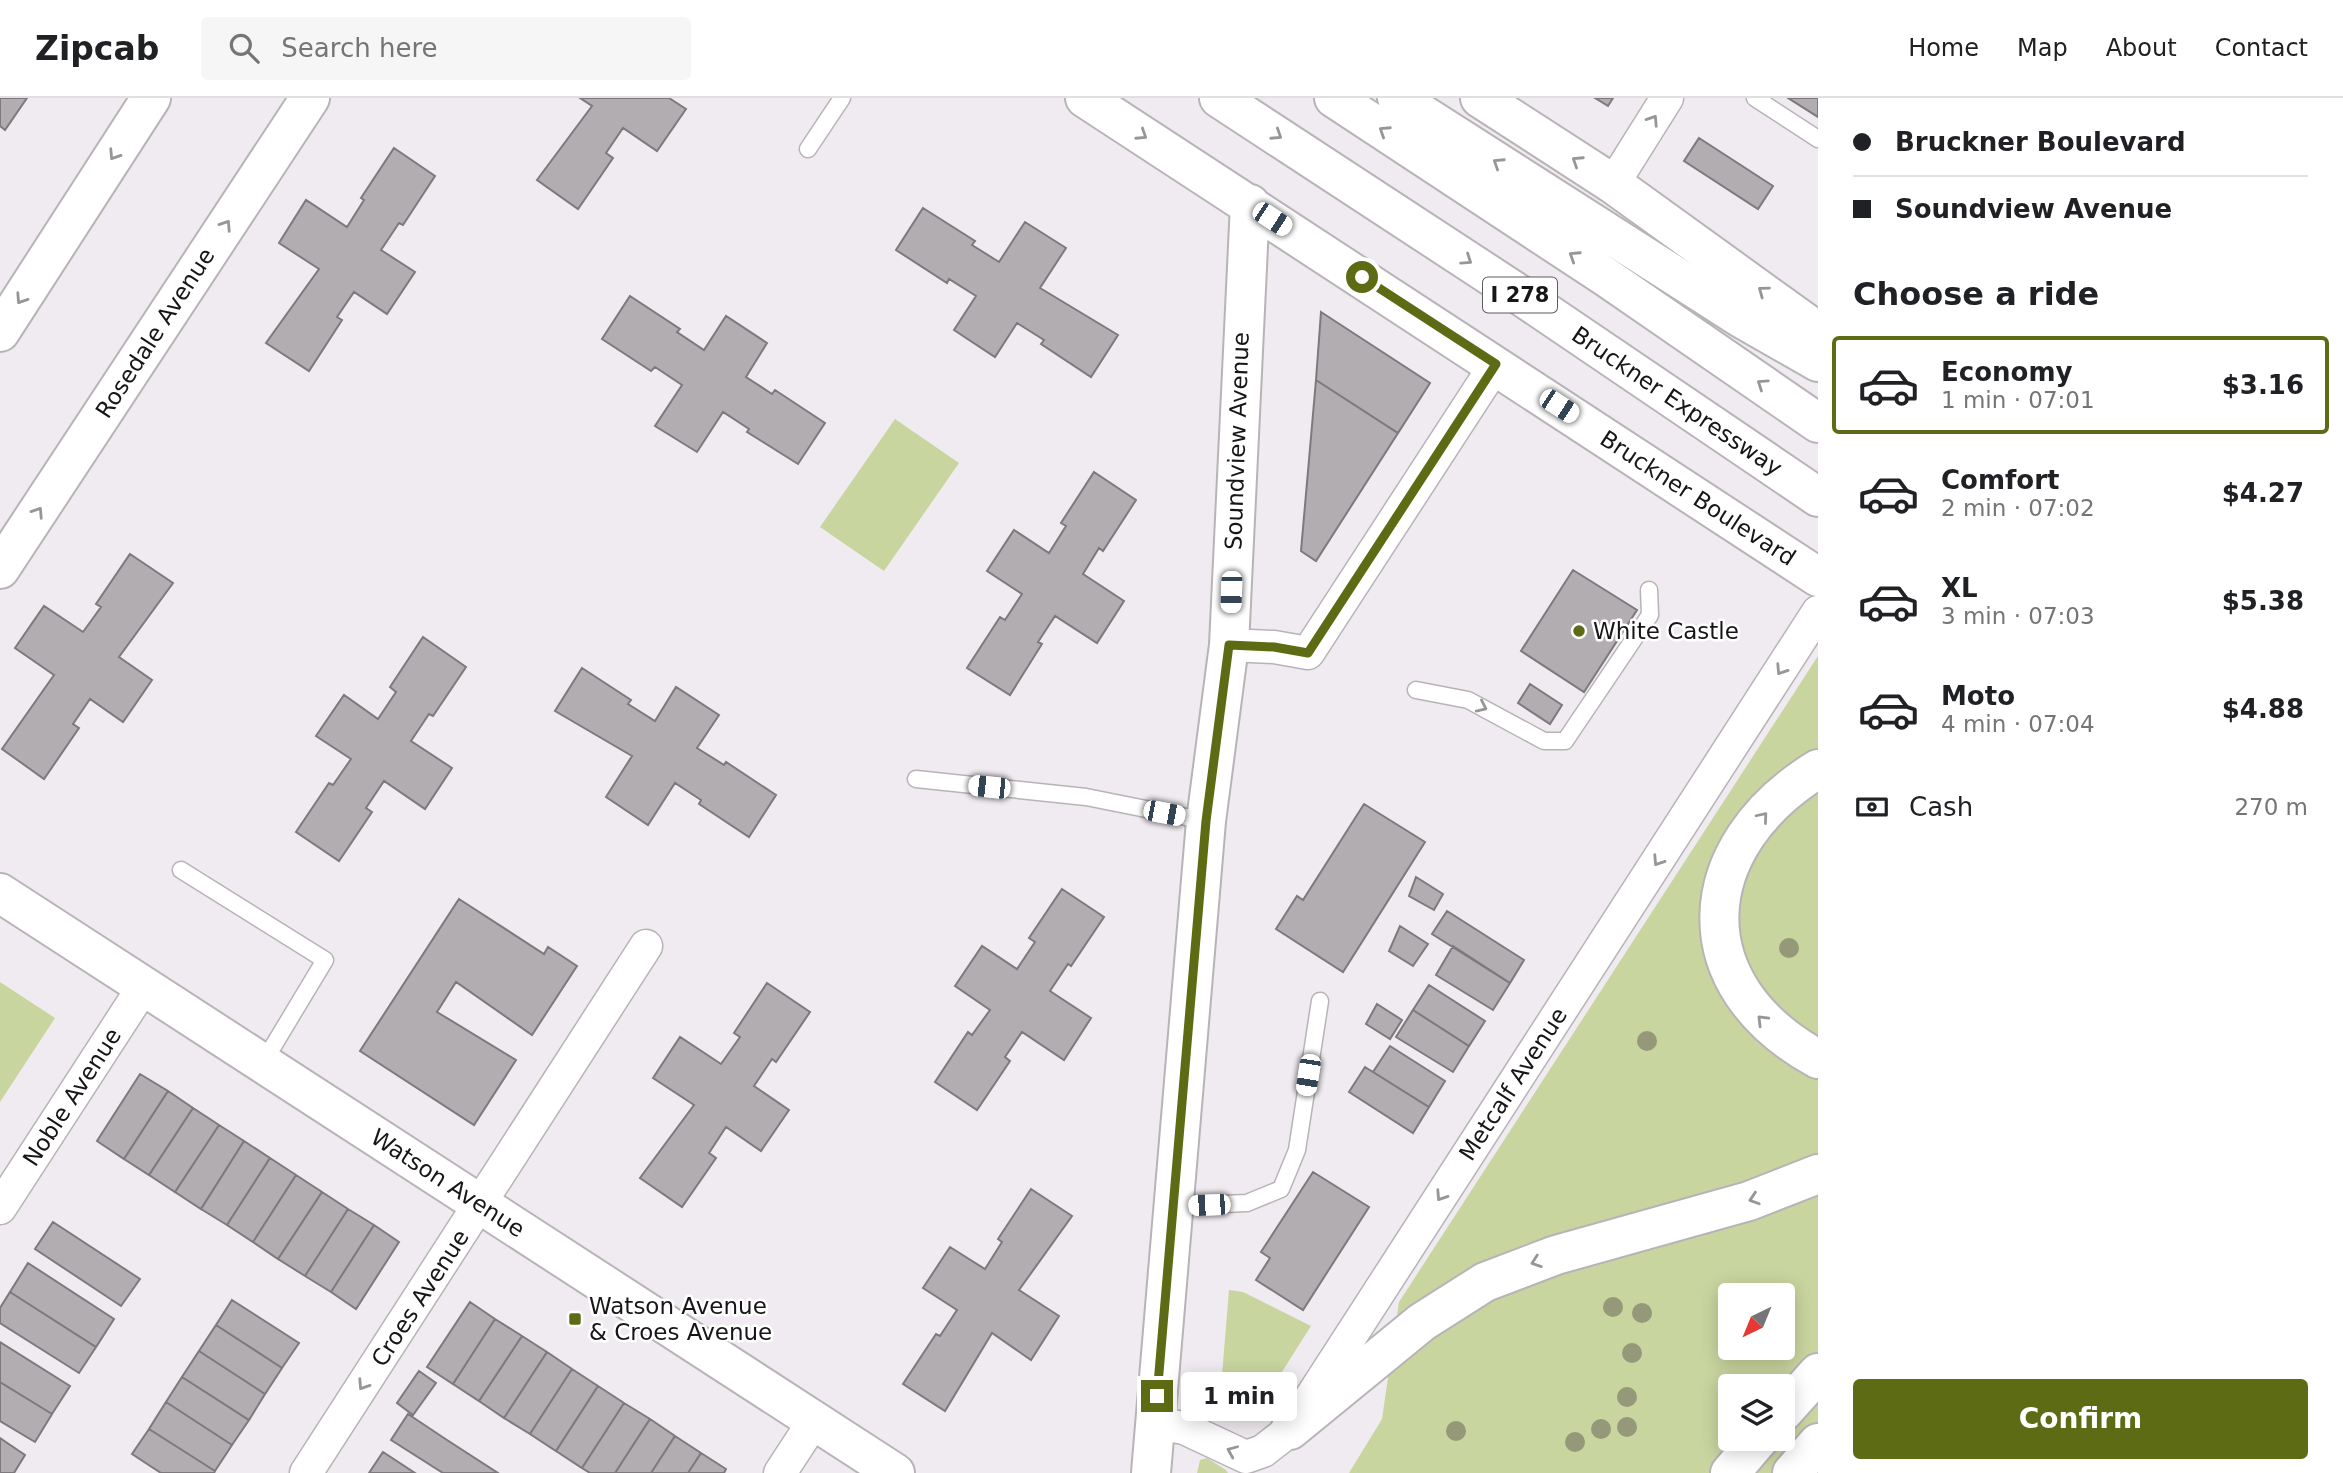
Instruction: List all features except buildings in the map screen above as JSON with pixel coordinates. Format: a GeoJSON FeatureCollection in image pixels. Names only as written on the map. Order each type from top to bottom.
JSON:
{"type":"FeatureCollection","features":[{"type":"Feature","properties":{"kind":"main road"},"geometry":{"type":"LineString","coordinates":[[0,332],[151,98]]}},
{"type":"Feature","properties":{"kind":"main road","name":"Rosedale Avenue"},"geometry":{"type":"LineString","coordinates":[[0,569],[310,98]]}},
{"type":"Feature","properties":{"kind":"main road","name":"Bruckner Boulevard"},"geometry":{"type":"LineString","coordinates":[[1085,98],[1496,364],[1818,577]]}},
{"type":"Feature","properties":{"kind":"main road","name":"Bruckner Expressway"},"geometry":{"type":"LineString","coordinates":[[1219,98],[1509,288],[1818,497]]}},
{"type":"Feature","properties":{"kind":"main road","name":"I 278"},"geometry":{"type":"LineString","coordinates":[[1334,98],[1606,277],[1818,423]]}},
{"type":"Feature","properties":{"kind":"main road"},"geometry":{"type":"LineString","coordinates":[[1397,98],[1741,318],[1818,362]]}},
{"type":"Feature","properties":{"kind":"main road"},"geometry":{"type":"LineString","coordinates":[[1480,98],[1612,184],[1818,332]]}},
{"type":"Feature","properties":{"kind":"main road","name":"Soundview Avenue"},"geometry":{"type":"LineString","coordinates":[[1151,1473],[1171,1206],[1206,821],[1229,645],[1250,204]]}},
{"type":"Feature","properties":{"kind":"main road"},"geometry":{"type":"LineString","coordinates":[[1818,769],[1781,797],[1752,831],[1729,868],[1719,908],[1722,951],[1742,996],[1779,1036],[1818,1059]]}},
{"type":"Feature","properties":{"kind":"main road","name":"Watson Avenue"},"geometry":{"type":"LineString","coordinates":[[0,893],[895,1473]]}},
{"type":"Feature","properties":{"kind":"main road"},"geometry":{"type":"LineString","coordinates":[[1290,1430],[1422,1322],[1485,1282],[1556,1255],[1749,1201],[1818,1174]]}},
{"type":"Feature","properties":{"kind":"main road"},"geometry":{"type":"LineString","coordinates":[[1795,1399],[1818,1373]]}},
{"type":"Feature","properties":{"kind":"main road"},"geometry":{"type":"LineString","coordinates":[[1792,1473],[1818,1443]]}},
{"type":"Feature","properties":{"kind":"main road"},"geometry":{"type":"LineString","coordinates":[[1730,1473],[1749,1451]]}},
{"type":"Feature","properties":{"kind":"street"},"geometry":{"type":"LineString","coordinates":[[1612,184],[1667,98]]}},
{"type":"Feature","properties":{"kind":"street"},"geometry":{"type":"LineString","coordinates":[[1229,645],[1274,647],[1308,653],[1496,364]]}},
{"type":"Feature","properties":{"kind":"street","name":"Metcalf Avenue"},"geometry":{"type":"LineString","coordinates":[[1155,1423],[1184,1428],[1246,1457],[1263,1451],[1290,1430],[1818,612]]}},
{"type":"Feature","properties":{"kind":"street","name":"Croes Avenue"},"geometry":{"type":"LineString","coordinates":[[306,1473],[646,946]]}},
{"type":"Feature","properties":{"kind":"street","name":"Noble Avenue"},"geometry":{"type":"LineString","coordinates":[[0,1208],[144,986]]}},
{"type":"Feature","properties":{"kind":"street"},"geometry":{"type":"LineString","coordinates":[[780,1473],[814,1421]]}},
{"type":"Feature","properties":{"kind":"lane"},"geometry":{"type":"LineString","coordinates":[[808,149],[842,98]]}},
{"type":"Feature","properties":{"kind":"lane"},"geometry":{"type":"LineString","coordinates":[[1755,98],[1818,139]]}},
{"type":"Feature","properties":{"kind":"lane"},"geometry":{"type":"LineString","coordinates":[[1416,690],[1468,700],[1544,741],[1565,741],[1650,615],[1649,590]]}},
{"type":"Feature","properties":{"kind":"lane"},"geometry":{"type":"LineString","coordinates":[[916,779],[1086,797],[1206,821]]}},
{"type":"Feature","properties":{"kind":"lane"},"geometry":{"type":"LineString","coordinates":[[181,870],[325,960],[263,1063]]}},
{"type":"Feature","properties":{"kind":"lane"},"geometry":{"type":"LineString","coordinates":[[1171,1206],[1247,1203],[1281,1189],[1297,1150],[1320,1001]]}},
{"type":"Feature","properties":{"kind":"green space"},"geometry":{"type":"Polygon","coordinates":[[[895,419],[959,463],[884,571],[820,527],[895,419]]]}},
{"type":"Feature","properties":{"kind":"green space"},"geometry":{"type":"Polygon","coordinates":[[[1818,656],[1818,1473],[1349,1473],[1382,1419],[1399,1302],[1818,656]]]}},
{"type":"Feature","properties":{"kind":"green space"},"geometry":{"type":"Polygon","coordinates":[[[0,982],[55,1018],[0,1102],[0,982]]]}},
{"type":"Feature","properties":{"kind":"green space"},"geometry":{"type":"Polygon","coordinates":[[[1229,1290],[1243,1292],[1311,1326],[1252,1419],[1220,1399],[1229,1290]]]}},
{"type":"Feature","properties":{"kind":"green space"},"geometry":{"type":"Polygon","coordinates":[[[1207,1458],[1228,1473],[1197,1473],[1200,1460],[1207,1458]]]}},
{"type":"Feature","properties":{"kind":"place","name":"White Castle"},"geometry":{"type":"Point","coordinates":[1579,631]}},
{"type":"Feature","properties":{"kind":"place","name":"Watson Avenue & Croes Avenue"},"geometry":{"type":"Point","coordinates":[575,1319]}},
{"type":"Feature","properties":{"kind":"route"},"geometry":{"type":"LineString","coordinates":[[1157,1396],[1171,1206],[1206,821],[1229,645],[1274,647],[1308,653],[1412,489],[1496,364],[1362,277]]}}]}
